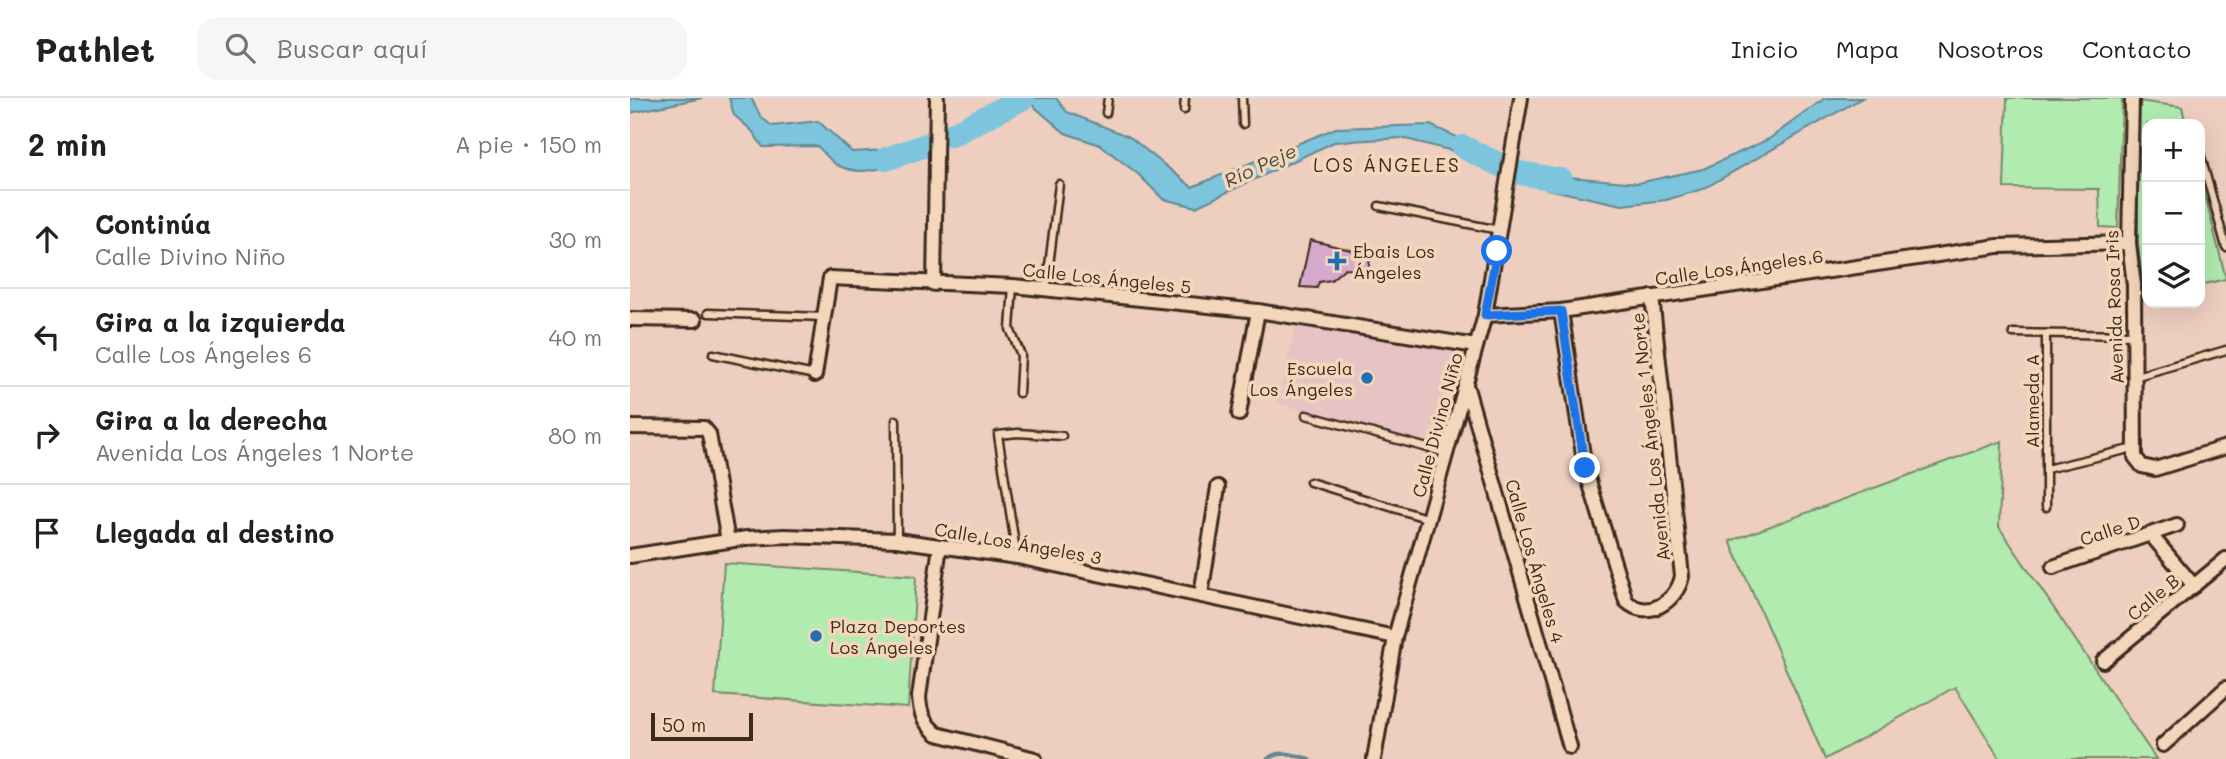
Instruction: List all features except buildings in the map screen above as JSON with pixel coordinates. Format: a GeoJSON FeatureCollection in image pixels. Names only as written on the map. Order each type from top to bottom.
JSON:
{"type":"FeatureCollection","features":[{"type":"Feature","properties":{"kind":"street"},"geometry":{"type":"LineString","coordinates":[[934,284],[937,98]]}},
{"type":"Feature","properties":{"kind":"street","name":"Calle Divino Niño"},"geometry":{"type":"LineString","coordinates":[[1374,759],[1395,637],[1430,520],[1485,315],[1521,98]]}},
{"type":"Feature","properties":{"kind":"street","name":"Avenida Rosa Iris"},"geometry":{"type":"LineString","coordinates":[[2132,98],[2129,243],[2134,285],[2134,448]]}},
{"type":"Feature","properties":{"kind":"street","name":"Calle Los Ángeles 6"},"geometry":{"type":"LineString","coordinates":[[1485,315],[1561,311],[1998,246],[2129,243]]}},
{"type":"Feature","properties":{"kind":"street","name":"Calle Los Ángeles 5"},"geometry":{"type":"LineString","coordinates":[[815,375],[830,278],[1013,286],[1258,311],[1476,346]]}},
{"type":"Feature","properties":{"kind":"street","name":"Avenida Los Ángeles 1 Norte"},"geometry":{"type":"LineString","coordinates":[[1561,311],[1585,468],[1626,601],[1636,610],[1645,611],[1672,598],[1680,587],[1682,576],[1652,297]]}},
{"type":"Feature","properties":{"kind":"street"},"geometry":{"type":"LineString","coordinates":[[1239,414],[1258,311]]}},
{"type":"Feature","properties":{"kind":"street"},"geometry":{"type":"LineString","coordinates":[[630,319],[695,320]]}},
{"type":"Feature","properties":{"kind":"street","name":"Calle Los Ángeles 4"},"geometry":{"type":"LineString","coordinates":[[1466,385],[1570,747]]}},
{"type":"Feature","properties":{"kind":"street"},"geometry":{"type":"LineString","coordinates":[[630,427],[704,428],[709,434],[728,541]]}},
{"type":"Feature","properties":{"kind":"street"},"geometry":{"type":"LineString","coordinates":[[2134,448],[2135,457],[2141,467],[2155,469],[2226,447]]}},
{"type":"Feature","properties":{"kind":"street"},"geometry":{"type":"LineString","coordinates":[[1201,595],[1218,487]]}},
{"type":"Feature","properties":{"kind":"street","name":"Calle D"},"geometry":{"type":"LineString","coordinates":[[2053,567],[2177,525]]}},
{"type":"Feature","properties":{"kind":"street"},"geometry":{"type":"LineString","coordinates":[[2151,535],[2194,586]]}},
{"type":"Feature","properties":{"kind":"street","name":"Calle Los Ángeles 3"},"geometry":{"type":"LineString","coordinates":[[630,556],[728,541],[785,536],[897,540],[1017,557],[1395,637]]}},
{"type":"Feature","properties":{"kind":"street"},"geometry":{"type":"LineString","coordinates":[[940,546],[919,696],[920,711],[925,724],[937,734],[1035,759]]}},
{"type":"Feature","properties":{"kind":"street","name":"Calle B"},"geometry":{"type":"LineString","coordinates":[[2103,661],[2226,559]]}},
{"type":"Feature","properties":{"kind":"street"},"geometry":{"type":"LineString","coordinates":[[2163,745],[2226,688]]}},
{"type":"Feature","properties":{"kind":"lane"},"geometry":{"type":"LineString","coordinates":[[1106,113],[1108,98]]}},
{"type":"Feature","properties":{"kind":"lane"},"geometry":{"type":"LineString","coordinates":[[1184,110],[1185,98]]}},
{"type":"Feature","properties":{"kind":"lane"},"geometry":{"type":"LineString","coordinates":[[1242,98],[1243,124]]}},
{"type":"Feature","properties":{"kind":"lane"},"geometry":{"type":"LineString","coordinates":[[2205,171],[2226,247]]}},
{"type":"Feature","properties":{"kind":"lane"},"geometry":{"type":"LineString","coordinates":[[1046,290],[1059,184]]}},
{"type":"Feature","properties":{"kind":"lane"},"geometry":{"type":"LineString","coordinates":[[1380,206],[1501,230]]}},
{"type":"Feature","properties":{"kind":"lane"},"geometry":{"type":"LineString","coordinates":[[1013,286],[1010,329],[1021,355],[1020,393]]}},
{"type":"Feature","properties":{"kind":"lane"},"geometry":{"type":"LineString","coordinates":[[708,313],[824,317]]}},
{"type":"Feature","properties":{"kind":"lane"},"geometry":{"type":"LineString","coordinates":[[2013,333],[2135,335]]}},
{"type":"Feature","properties":{"kind":"lane","name":"Alameda A"},"geometry":{"type":"LineString","coordinates":[[2046,334],[2046,507]]}},
{"type":"Feature","properties":{"kind":"lane"},"geometry":{"type":"LineString","coordinates":[[2134,377],[2226,350]]}},
{"type":"Feature","properties":{"kind":"lane"},"geometry":{"type":"LineString","coordinates":[[713,354],[815,375]]}},
{"type":"Feature","properties":{"kind":"lane"},"geometry":{"type":"LineString","coordinates":[[1306,415],[1448,454]]}},
{"type":"Feature","properties":{"kind":"lane"},"geometry":{"type":"LineString","coordinates":[[896,420],[897,540]]}},
{"type":"Feature","properties":{"kind":"lane"},"geometry":{"type":"LineString","coordinates":[[1017,557],[998,435],[1018,433],[1062,436]]}},
{"type":"Feature","properties":{"kind":"lane","name":"Alameda A"},"geometry":{"type":"LineString","coordinates":[[2046,469],[2134,448]]}},
{"type":"Feature","properties":{"kind":"lane"},"geometry":{"type":"LineString","coordinates":[[1310,482],[1430,520]]}},
{"type":"Feature","properties":{"kind":"shaded area","name":"Escuela Los Ángeles"},"geometry":{"type":"Polygon","coordinates":[[[1297,321],[1459,353],[1427,445],[1277,403],[1297,321]]]}},
{"type":"Feature","properties":{"kind":"green space"},"geometry":{"type":"Polygon","coordinates":[[[2007,98],[2122,98],[2118,228],[2100,227],[2099,189],[2004,188],[2007,98]]]}},
{"type":"Feature","properties":{"kind":"green space"},"geometry":{"type":"Polygon","coordinates":[[[2138,101],[2182,107],[2185,119],[2142,119],[2142,281],[2138,244],[2138,101]]]}},
{"type":"Feature","properties":{"kind":"green space"},"geometry":{"type":"Polygon","coordinates":[[[2205,195],[2226,279],[2205,284],[2205,195]]]}},
{"type":"Feature","properties":{"kind":"green space"},"geometry":{"type":"Polygon","coordinates":[[[2002,441],[1999,527],[2156,759],[2000,759],[1955,687],[1825,759],[1730,541],[2002,441]]]}},
{"type":"Feature","properties":{"kind":"green space","name":"Plaza Deportes Los Ángeles"},"geometry":{"type":"Polygon","coordinates":[[[724,563],[916,576],[908,708],[715,695],[724,563]]]}},
{"type":"Feature","properties":{"kind":"water"},"geometry":{"type":"Polygon","coordinates":[[[702,98],[630,113],[630,99],[702,98]]]}},
{"type":"Feature","properties":{"kind":"water"},"geometry":{"type":"Polygon","coordinates":[[[729,98],[751,98],[761,117],[772,126],[818,121],[852,152],[919,148],[891,165],[859,171],[837,165],[817,146],[763,147],[752,131],[734,115],[729,98]]]}},
{"type":"Feature","properties":{"kind":"water"},"geometry":{"type":"Polygon","coordinates":[[[1005,98],[1056,98],[1067,112],[1130,137],[1192,187],[1336,128],[1430,125],[1464,140],[1492,161],[1402,138],[1334,142],[1196,207],[1163,199],[1138,174],[1100,145],[1065,133],[1030,103],[1010,117],[963,134],[956,132],[961,123],[1005,98]]]}},
{"type":"Feature","properties":{"kind":"water"},"geometry":{"type":"Polygon","coordinates":[[[1825,98],[1862,98],[1703,189],[1666,200],[1622,205],[1547,189],[1528,176],[1546,175],[1638,183],[1703,169],[1769,139],[1825,98]]]}},
{"type":"Feature","properties":{"kind":"waterway","name":"Río Peje"},"geometry":{"type":"LineString","coordinates":[[951,135],[1023,98]]}},
{"type":"Feature","properties":{"kind":"waterway","name":"Río Peje"},"geometry":{"type":"LineString","coordinates":[[886,159],[929,144]]}},
{"type":"Feature","properties":{"kind":"waterway","name":"Río Peje"},"geometry":{"type":"LineString","coordinates":[[1463,147],[1500,165]]}},
{"type":"Feature","properties":{"kind":"waterway","name":"Río Peje"},"geometry":{"type":"LineString","coordinates":[[1520,173],[1561,180]]}},
{"type":"Feature","properties":{"kind":"waterway"},"geometry":{"type":"LineString","coordinates":[[1268,759],[1277,754],[1309,759]]}},
{"type":"Feature","properties":{"kind":"place","name":"Ebais Los Ángeles"},"geometry":{"type":"Point","coordinates":[1337,261]}},
{"type":"Feature","properties":{"kind":"place","name":"Escuela Los Ángeles"},"geometry":{"type":"Point","coordinates":[1367,378]}},
{"type":"Feature","properties":{"kind":"place","name":"Plaza Deportes Los Ángeles"},"geometry":{"type":"Point","coordinates":[816,636]}},
{"type":"Feature","properties":{"kind":"district","name":"LOS ÁNGELES"},"geometry":{"type":"Point","coordinates":[1387,164]}},
{"type":"Feature","properties":{"kind":"route"},"geometry":{"type":"LineString","coordinates":[[1497,251],[1485,315],[1561,311],[1585,468]]}}]}
